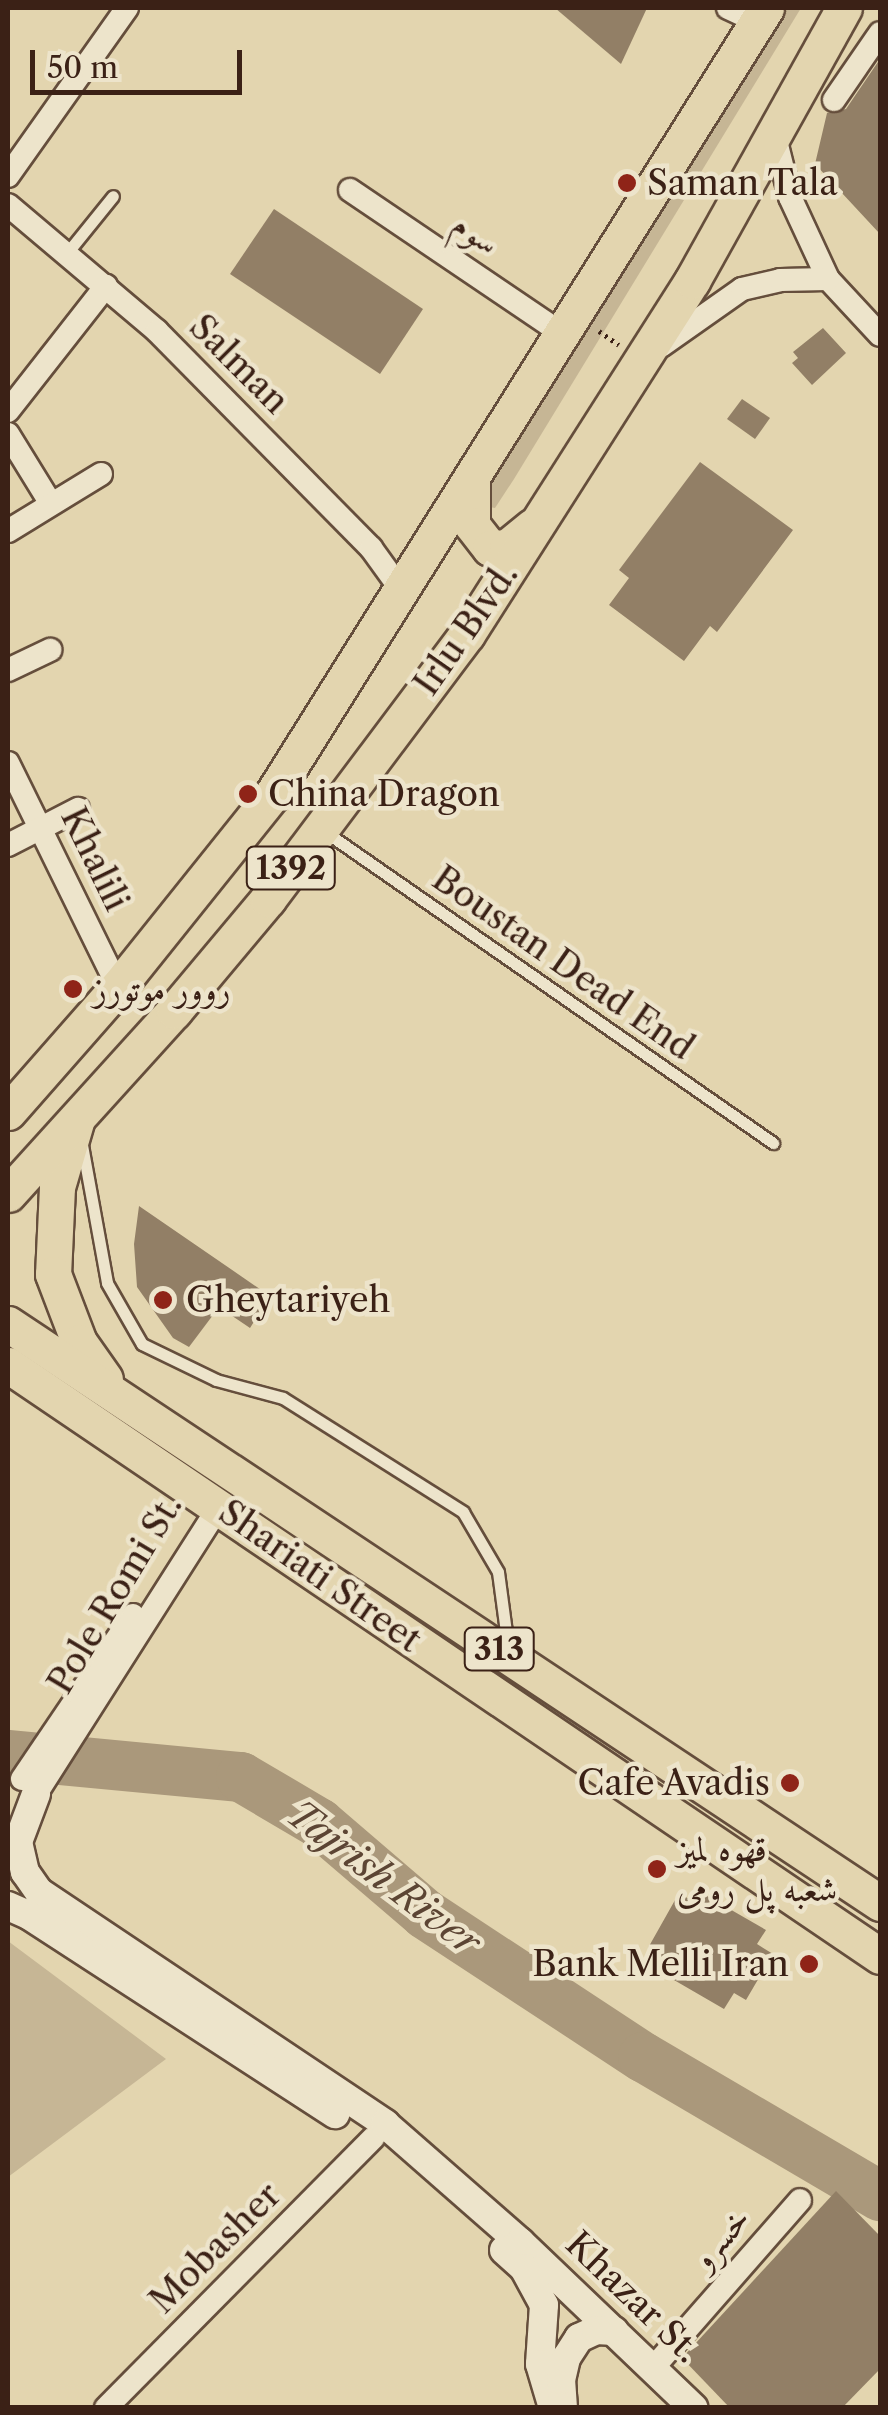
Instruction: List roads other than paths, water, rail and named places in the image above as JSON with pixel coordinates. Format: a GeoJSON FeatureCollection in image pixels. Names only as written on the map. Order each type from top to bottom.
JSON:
{"type":"FeatureCollection","features":[{"type":"Feature","properties":{"kind":"main road","name":"Irlu Blvd."},"geometry":{"type":"LineString","coordinates":[[8,1194],[174,1011],[321,828],[467,634],[642,360],[775,137],[844,8]]}},
{"type":"Feature","properties":{"kind":"main road","name":"Irlu Blvd."},"geometry":{"type":"LineString","coordinates":[[8,1112],[118,987],[272,795],[569,325],[750,12]]}},
{"type":"Feature","properties":{"kind":"main road"},"geometry":{"type":"LineString","coordinates":[[472,476],[472,525],[490,548],[506,547],[543,516]]}},
{"type":"Feature","properties":{"kind":"main road"},"geometry":{"type":"LineString","coordinates":[[79,1113],[57,1187],[52,1274],[80,1342],[117,1396]]}},
{"type":"Feature","properties":{"kind":"main road","name":"Shariati Street"},"geometry":{"type":"LineString","coordinates":[[8,1324],[231,1476],[880,1903]]}},
{"type":"Feature","properties":{"kind":"main road","name":"Shariati Street"},"geometry":{"type":"LineString","coordinates":[[8,1365],[214,1502],[552,1738],[880,1956]]}},
{"type":"Feature","properties":{"kind":"street"},"geometry":{"type":"LineString","coordinates":[[8,176],[127,8]]}},
{"type":"Feature","properties":{"kind":"street"},"geometry":{"type":"LineString","coordinates":[[834,100],[880,33]]}},
{"type":"Feature","properties":{"kind":"street"},"geometry":{"type":"LineString","coordinates":[[775,137],[790,197],[828,279],[880,335]]}},
{"type":"Feature","properties":{"kind":"street","name":"سوم"},"geometry":{"type":"LineString","coordinates":[[350,190],[569,325]]}},
{"type":"Feature","properties":{"kind":"street","name":"Salman"},"geometry":{"type":"LineString","coordinates":[[8,204],[157,331],[371,548],[402,591]]}},
{"type":"Feature","properties":{"kind":"street"},"geometry":{"type":"LineString","coordinates":[[642,360],[701,314],[742,289],[780,280],[828,279]]}},
{"type":"Feature","properties":{"kind":"street"},"geometry":{"type":"LineString","coordinates":[[8,411],[106,286]]}},
{"type":"Feature","properties":{"kind":"street"},"geometry":{"type":"LineString","coordinates":[[8,434],[51,504]]}},
{"type":"Feature","properties":{"kind":"street"},"geometry":{"type":"LineString","coordinates":[[8,532],[101,474]]}},
{"type":"Feature","properties":{"kind":"street"},"geometry":{"type":"LineString","coordinates":[[8,670],[50,650]]}},
{"type":"Feature","properties":{"kind":"street","name":"Khalili"},"geometry":{"type":"LineString","coordinates":[[8,763],[118,987]]}},
{"type":"Feature","properties":{"kind":"street"},"geometry":{"type":"LineString","coordinates":[[8,846],[78,809]]}},
{"type":"Feature","properties":{"kind":"street","name":"Pole Romi St."},"geometry":{"type":"LineString","coordinates":[[8,1810],[29,1786],[214,1502]]}},
{"type":"Feature","properties":{"kind":"street","name":"Pole Romi St."},"geometry":{"type":"LineString","coordinates":[[26,1905],[25,1872],[13,1842],[29,1786]]}},
{"type":"Feature","properties":{"kind":"street"},"geometry":{"type":"LineString","coordinates":[[8,1884],[26,1905],[89,1958],[373,2138],[524,2268],[544,2305],[540,2364],[552,2408]]}},
{"type":"Feature","properties":{"kind":"street","name":"Khazar St."},"geometry":{"type":"LineString","coordinates":[[26,1905],[384,2124],[520,2242],[694,2408]]}},
{"type":"Feature","properties":{"kind":"street","name":"Mobasher"},"geometry":{"type":"LineString","coordinates":[[106,2408],[373,2138]]}},
{"type":"Feature","properties":{"kind":"street","name":"خسرو"},"geometry":{"type":"LineString","coordinates":[[653,2368],[800,2200]]}},
{"type":"Feature","properties":{"kind":"street"},"geometry":{"type":"LineString","coordinates":[[563,2408],[560,2380],[566,2358],[579,2338],[596,2330],[614,2331]]}},
{"type":"Feature","properties":{"kind":"lane"},"geometry":{"type":"LineString","coordinates":[[67,253],[112,196]]}},
{"type":"Feature","properties":{"kind":"lane","name":"Boustan Dead End"},"geometry":{"type":"LineString","coordinates":[[321,828],[774,1143]]}},
{"type":"Feature","properties":{"kind":"lane"},"geometry":{"type":"LineString","coordinates":[[79,1113],[86,1180],[107,1284],[142,1344],[216,1380],[283,1398],[463,1512],[498,1572],[509,1656]]}},
{"type":"Feature","properties":{"kind":"waterway","name":"Tajrish River"},"geometry":{"type":"LineString","coordinates":[[8,1755],[241,1777],[319,1823],[425,1914],[643,2057],[880,2196]]}},
{"type":"Feature","properties":{"kind":"place","name":"Saman Tala"},"geometry":{"type":"Point","coordinates":[627,183]}},
{"type":"Feature","properties":{"kind":"place","name":"China Dragon"},"geometry":{"type":"Point","coordinates":[248,794]}},
{"type":"Feature","properties":{"kind":"place","name":"روور موتورز"},"geometry":{"type":"Point","coordinates":[73,989]}},
{"type":"Feature","properties":{"kind":"place","name":"Gheytariyeh"},"geometry":{"type":"Point","coordinates":[163,1300]}},
{"type":"Feature","properties":{"kind":"place","name":"Cafe Avadis"},"geometry":{"type":"Point","coordinates":[790,1783]}},
{"type":"Feature","properties":{"kind":"place","name":"قهوه لمیز شعبه پل رومی"},"geometry":{"type":"Point","coordinates":[657,1869]}},
{"type":"Feature","properties":{"kind":"place","name":"Bank Melli Iran"},"geometry":{"type":"Point","coordinates":[809,1964]}}]}
